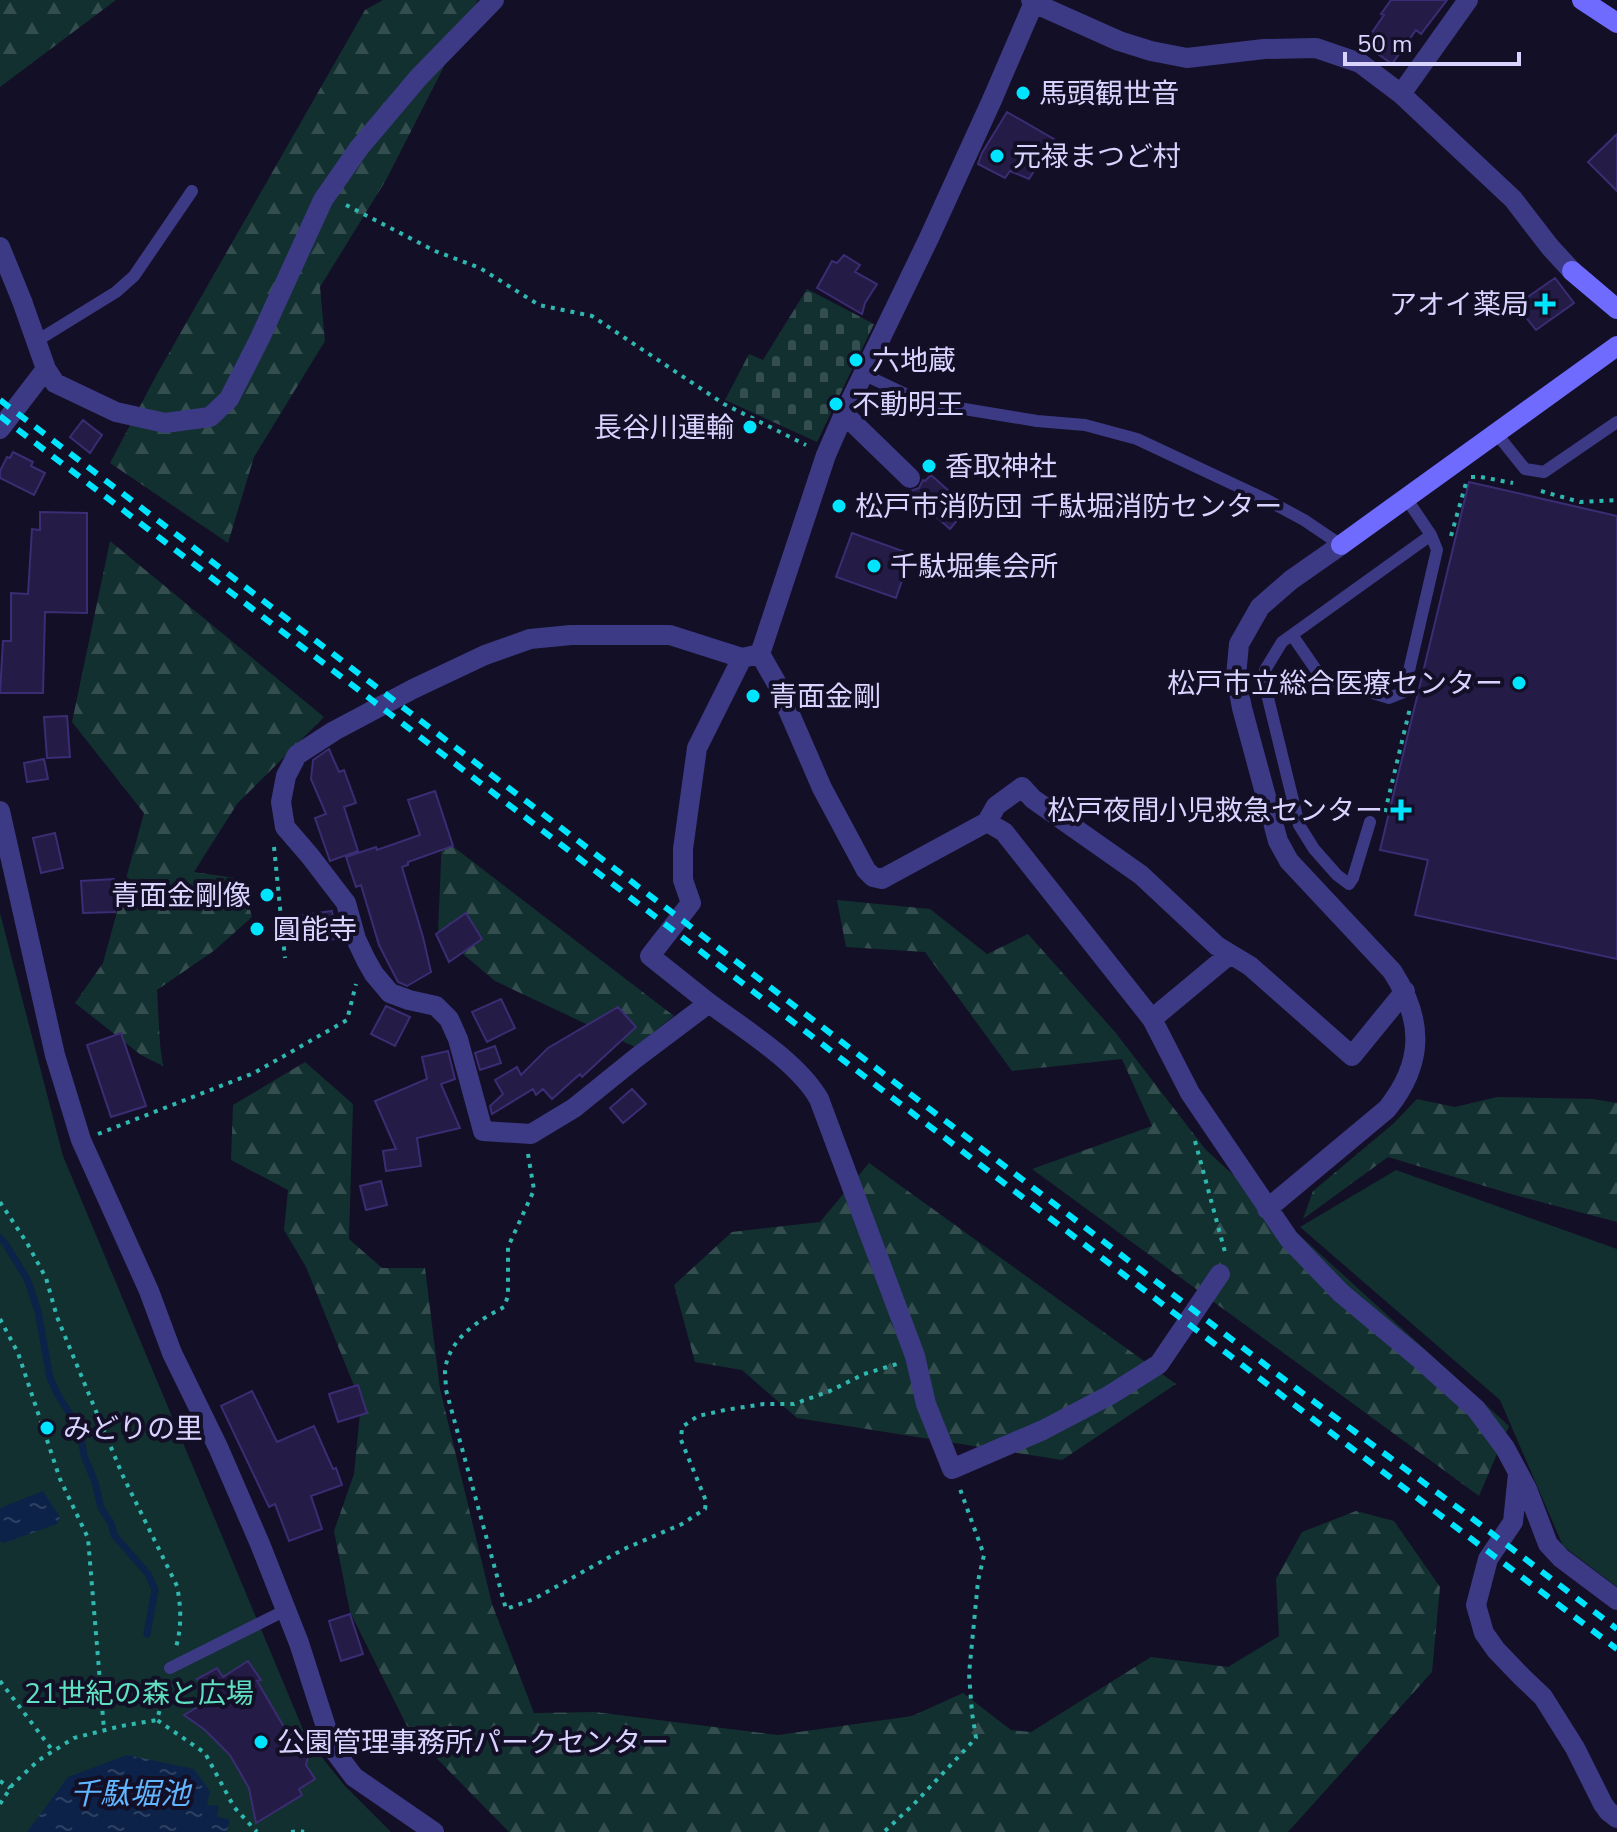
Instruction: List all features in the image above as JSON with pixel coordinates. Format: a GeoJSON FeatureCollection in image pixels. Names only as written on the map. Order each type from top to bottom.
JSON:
{"type":"FeatureCollection","features":[{"type":"Feature","properties":{"kind":"street"},"geometry":{"type":"LineString","coordinates":[[0,247],[35,342],[55,383],[116,412],[165,423],[210,417],[229,399],[323,200],[359,148],[419,77],[494,0]]}},
{"type":"Feature","properties":{"kind":"street"},"geometry":{"type":"LineString","coordinates":[[1401,94],[1468,0]]}},
{"type":"Feature","properties":{"kind":"street"},"geometry":{"type":"LineString","coordinates":[[1582,0],[1617,23]]}},
{"type":"Feature","properties":{"kind":"street"},"geometry":{"type":"LineString","coordinates":[[1220,1274],[1159,1364],[1110,1395],[1043,1430],[952,1469],[926,1404],[916,1358],[811,1084],[798,1070],[650,956],[691,903],[683,880],[683,849],[697,748],[751,656],[826,455],[929,238],[1033,1],[1119,41],[1187,58],[1264,49],[1316,48],[1360,63],[1401,94],[1513,199],[1572,271],[1617,309]]}},
{"type":"Feature","properties":{"kind":"street"},"geometry":{"type":"LineString","coordinates":[[1267,1209],[1387,1109],[1408,1076],[1415,1037],[1414,1019],[1405,991],[1392,971],[1289,861],[1278,841],[1242,708],[1236,676],[1239,644],[1260,607],[1291,580],[1617,346]]}},
{"type":"Feature","properties":{"kind":"street"},"geometry":{"type":"LineString","coordinates":[[0,429],[46,369]]}},
{"type":"Feature","properties":{"kind":"street"},"geometry":{"type":"LineString","coordinates":[[844,414],[910,478]]}},
{"type":"Feature","properties":{"kind":"street"},"geometry":{"type":"LineString","coordinates":[[709,1003],[574,1108],[531,1134],[483,1131],[458,1039],[449,1019],[436,1006],[390,993],[366,960],[356,939],[346,903],[285,827],[281,802],[286,776],[297,755],[334,731],[413,689],[485,655],[530,639],[571,635],[670,635],[751,656],[776,682],[822,788],[866,870],[873,877],[882,879],[987,822],[996,806],[1022,787],[1033,799],[1141,875],[1217,946],[1250,966],[1352,1056],[1405,991]]}},
{"type":"Feature","properties":{"kind":"street"},"geometry":{"type":"LineString","coordinates":[[0,811],[55,1055],[81,1140],[149,1291],[172,1353],[242,1502],[299,1643],[333,1749],[354,1777],[434,1832]]}},
{"type":"Feature","properties":{"kind":"street"},"geometry":{"type":"LineString","coordinates":[[987,822],[1004,832],[1152,1019],[1190,1093],[1289,1239],[1341,1293],[1476,1409],[1505,1448],[1527,1489],[1548,1544],[1561,1558],[1617,1600]]}},
{"type":"Feature","properties":{"kind":"street"},"geometry":{"type":"LineString","coordinates":[[1152,1019],[1230,954]]}},
{"type":"Feature","properties":{"kind":"street"},"geometry":{"type":"LineString","coordinates":[[1518,1474],[1513,1522],[1488,1559],[1476,1605],[1484,1633],[1496,1650],[1543,1697],[1575,1748],[1603,1804],[1617,1818]]}},
{"type":"Feature","properties":{"kind":"lane"},"geometry":{"type":"LineString","coordinates":[[35,342],[116,292],[134,276],[192,191]]}},
{"type":"Feature","properties":{"kind":"lane"},"geometry":{"type":"LineString","coordinates":[[863,374],[922,402],[1037,421],[1085,425],[1137,439],[1267,500],[1341,545]]}},
{"type":"Feature","properties":{"kind":"lane"},"geometry":{"type":"LineString","coordinates":[[1496,433],[1525,469],[1544,472],[1617,422]]}},
{"type":"Feature","properties":{"kind":"lane"},"geometry":{"type":"LineString","coordinates":[[1292,635],[1321,677],[1389,698],[1404,692],[1437,550],[1431,535],[1406,498]]}},
{"type":"Feature","properties":{"kind":"lane"},"geometry":{"type":"LineString","coordinates":[[1370,822],[1349,884],[1314,849],[1299,825],[1268,698],[1265,670],[1282,642],[1431,535]]}},
{"type":"Feature","properties":{"kind":"lane"},"geometry":{"type":"LineString","coordinates":[[170,1668],[286,1610]]}},
{"type":"Feature","properties":{"kind":"path"},"geometry":{"type":"LineString","coordinates":[[343,204],[435,251],[480,268],[539,305],[592,316],[724,404],[826,455]]}},
{"type":"Feature","properties":{"kind":"path"},"geometry":{"type":"LineString","coordinates":[[1457,511],[1467,478],[1481,477],[1520,485]]}},
{"type":"Feature","properties":{"kind":"path"},"geometry":{"type":"LineString","coordinates":[[1535,489],[1580,502],[1617,500]]}},
{"type":"Feature","properties":{"kind":"path"},"geometry":{"type":"LineString","coordinates":[[274,839],[285,958]]}},
{"type":"Feature","properties":{"kind":"path"},"geometry":{"type":"LineString","coordinates":[[81,1140],[254,1073],[347,1020],[359,972],[366,960]]}},
{"type":"Feature","properties":{"kind":"path"},"geometry":{"type":"LineString","coordinates":[[1192,1129],[1225,1252],[1220,1274]]}},
{"type":"Feature","properties":{"kind":"path"},"geometry":{"type":"LineString","coordinates":[[526,1135],[534,1190],[508,1247],[508,1296],[504,1307],[463,1333],[445,1368],[446,1390],[506,1609],[534,1599],[624,1549],[682,1524],[705,1509],[706,1501],[681,1440],[682,1427],[698,1416],[764,1404],[794,1404],[864,1374],[916,1358]]}},
{"type":"Feature","properties":{"kind":"path"},"geometry":{"type":"LineString","coordinates":[[0,1202],[46,1278],[57,1317],[122,1474],[177,1586],[181,1606],[180,1632],[157,1720]]}},
{"type":"Feature","properties":{"kind":"path"},"geometry":{"type":"LineString","coordinates":[[0,1319],[18,1353],[60,1479],[88,1538],[104,1730]]}},
{"type":"Feature","properties":{"kind":"path"},"geometry":{"type":"LineString","coordinates":[[885,1831],[976,1738],[969,1674],[978,1581],[984,1555],[952,1469]]}},
{"type":"Feature","properties":{"kind":"path"},"geometry":{"type":"LineString","coordinates":[[0,1681],[53,1751]]}},
{"type":"Feature","properties":{"kind":"path"},"geometry":{"type":"LineString","coordinates":[[0,1804],[10,1788],[39,1760],[74,1738],[157,1720],[205,1753],[234,1807],[257,1832]]}},
{"type":"Feature","properties":{"kind":"path"},"geometry":{"type":"LineString","coordinates":[[0,1781],[10,1788]]}},
{"type":"Feature","properties":{"kind":"path"},"geometry":{"type":"LineString","coordinates":[[291,1832],[304,1832]]}},
{"type":"Feature","properties":{"kind":"green space"},"geometry":{"type":"Polygon","coordinates":[[[0,0],[116,0],[0,87],[0,0]]]}},
{"type":"Feature","properties":{"kind":"green space"},"geometry":{"type":"Polygon","coordinates":[[[383,0],[478,0],[386,180],[320,287],[325,341],[254,457],[228,543],[110,463],[157,374],[365,10],[383,0]]]}},
{"type":"Feature","properties":{"kind":"green space"},"geometry":{"type":"Polygon","coordinates":[[[807,289],[874,324],[817,442],[725,400],[749,354],[763,360],[807,289]]]}},
{"type":"Feature","properties":{"kind":"green space"},"geometry":{"type":"Polygon","coordinates":[[[110,541],[324,717],[237,804],[194,872],[242,879],[252,917],[215,950],[157,990],[163,1066],[141,1055],[75,1003],[103,963],[144,813],[72,722],[110,541]]]}},
{"type":"Feature","properties":{"kind":"green space"},"geometry":{"type":"Polygon","coordinates":[[[442,838],[674,1016],[635,1047],[495,981],[438,933],[442,838]]]}},
{"type":"Feature","properties":{"kind":"green space"},"geometry":{"type":"Polygon","coordinates":[[[837,900],[930,909],[987,954],[1028,934],[1115,1032],[1206,1150],[1509,1426],[1479,1496],[1032,1169],[1152,1126],[1122,1059],[1012,1071],[925,952],[846,947],[837,900]]]}},
{"type":"Feature","properties":{"kind":"green space","name":"21世紀の森と広場"},"geometry":{"type":"Polygon","coordinates":[[[0,913],[63,1156],[307,1739],[345,1786],[391,1832],[0,1832],[0,913]]]}},
{"type":"Feature","properties":{"kind":"green space"},"geometry":{"type":"Polygon","coordinates":[[[305,1062],[353,1104],[349,1239],[382,1268],[425,1268],[440,1389],[492,1604],[534,1713],[595,1712],[778,1735],[912,1716],[963,1693],[1011,1730],[1031,1732],[1151,1657],[1228,1667],[1279,1636],[1276,1579],[1302,1532],[1356,1511],[1394,1521],[1440,1587],[1432,1672],[1288,1832],[509,1832],[409,1730],[350,1612],[334,1531],[354,1474],[361,1403],[306,1267],[284,1230],[288,1190],[231,1160],[233,1105],[305,1062]]]}},
{"type":"Feature","properties":{"kind":"green space"},"geometry":{"type":"Polygon","coordinates":[[[1497,1097],[1593,1099],[1617,1103],[1617,1222],[1388,1157],[1303,1219],[1313,1191],[1393,1124],[1417,1099],[1455,1107],[1497,1097]]]}},
{"type":"Feature","properties":{"kind":"green space"},"geometry":{"type":"Polygon","coordinates":[[[869,1163],[1176,1384],[1062,1460],[797,1418],[742,1370],[695,1362],[674,1285],[732,1232],[820,1222],[869,1163]]]}},
{"type":"Feature","properties":{"kind":"green space"},"geometry":{"type":"Polygon","coordinates":[[[1396,1170],[1617,1249],[1617,1587],[1563,1546],[1500,1400],[1300,1227],[1396,1170]]]}},
{"type":"Feature","properties":{"kind":"water"},"geometry":{"type":"Polygon","coordinates":[[[43,1491],[60,1517],[57,1524],[4,1543],[0,1541],[0,1508],[43,1491]]]}},
{"type":"Feature","properties":{"kind":"water","name":"千駄堀池"},"geometry":{"type":"Polygon","coordinates":[[[127,1755],[194,1769],[210,1791],[207,1805],[219,1806],[217,1817],[230,1819],[227,1832],[27,1832],[68,1777],[127,1755]]]}},
{"type":"Feature","properties":{"kind":"building"},"geometry":{"type":"Polygon","coordinates":[[[1391,0],[1447,0],[1421,34],[1416,30],[1392,64],[1364,44],[1391,0]]]}},
{"type":"Feature","properties":{"kind":"building"},"geometry":{"type":"Polygon","coordinates":[[[1007,112],[1054,139],[1029,179],[1010,171],[1005,178],[978,164],[1007,112]]]}},
{"type":"Feature","properties":{"kind":"building"},"geometry":{"type":"Polygon","coordinates":[[[1617,134],[1617,191],[1588,162],[1617,134]]]}},
{"type":"Feature","properties":{"kind":"building"},"geometry":{"type":"Polygon","coordinates":[[[844,255],[860,265],[855,272],[877,284],[862,314],[817,288],[832,261],[837,263],[844,255]]]}},
{"type":"Feature","properties":{"kind":"building"},"geometry":{"type":"Polygon","coordinates":[[[1555,278],[1574,303],[1536,330],[1516,305],[1555,278]]]}},
{"type":"Feature","properties":{"kind":"building"},"geometry":{"type":"Polygon","coordinates":[[[83,420],[102,435],[90,453],[70,437],[83,420]]]}},
{"type":"Feature","properties":{"kind":"building"},"geometry":{"type":"Polygon","coordinates":[[[13,452],[33,462],[31,466],[45,473],[34,495],[0,478],[7,457],[10,458],[13,452]]]}},
{"type":"Feature","properties":{"kind":"building"},"geometry":{"type":"Polygon","coordinates":[[[931,475],[950,492],[947,496],[964,512],[950,529],[932,513],[927,518],[909,502],[913,497],[908,492],[919,488],[923,480],[931,475]]]}},
{"type":"Feature","properties":{"kind":"building","name":"松戸市立総合医療センター"},"geometry":{"type":"Polygon","coordinates":[[[1469,482],[1617,516],[1617,959],[1415,915],[1428,860],[1380,850],[1469,482]]]}},
{"type":"Feature","properties":{"kind":"building"},"geometry":{"type":"Polygon","coordinates":[[[40,512],[87,513],[87,613],[45,612],[43,693],[0,693],[3,641],[11,641],[11,593],[28,594],[32,529],[40,530],[40,512]]]}},
{"type":"Feature","properties":{"kind":"building","name":"千駄堀集会所"},"geometry":{"type":"Polygon","coordinates":[[[852,533],[911,554],[896,598],[836,577],[852,533]]]}},
{"type":"Feature","properties":{"kind":"building"},"geometry":{"type":"Polygon","coordinates":[[[67,716],[70,757],[47,758],[44,717],[67,716]]]}},
{"type":"Feature","properties":{"kind":"building"},"geometry":{"type":"Polygon","coordinates":[[[329,749],[339,772],[344,770],[356,803],[344,807],[358,851],[330,861],[315,818],[326,814],[311,779],[313,760],[329,749]]]}},
{"type":"Feature","properties":{"kind":"building"},"geometry":{"type":"Polygon","coordinates":[[[44,759],[48,779],[27,782],[24,763],[44,759]]]}},
{"type":"Feature","properties":{"kind":"building"},"geometry":{"type":"Polygon","coordinates":[[[435,791],[453,846],[402,867],[431,972],[407,986],[398,982],[379,945],[361,885],[356,887],[346,857],[420,835],[408,800],[435,791]]]}},
{"type":"Feature","properties":{"kind":"building"},"geometry":{"type":"Polygon","coordinates":[[[55,833],[63,868],[41,873],[33,838],[55,833]]]}},
{"type":"Feature","properties":{"kind":"building"},"geometry":{"type":"Polygon","coordinates":[[[114,879],[115,912],[83,913],[81,881],[114,879]]]}},
{"type":"Feature","properties":{"kind":"building"},"geometry":{"type":"Polygon","coordinates":[[[332,911],[336,939],[305,943],[303,915],[332,911]]]}},
{"type":"Feature","properties":{"kind":"building"},"geometry":{"type":"Polygon","coordinates":[[[466,913],[482,939],[449,962],[436,934],[466,913]]]}},
{"type":"Feature","properties":{"kind":"building"},"geometry":{"type":"Polygon","coordinates":[[[501,999],[515,1028],[487,1042],[472,1012],[501,999]]]}},
{"type":"Feature","properties":{"kind":"building"},"geometry":{"type":"Polygon","coordinates":[[[386,1006],[410,1017],[395,1046],[371,1034],[386,1006]]]}},
{"type":"Feature","properties":{"kind":"building"},"geometry":{"type":"Polygon","coordinates":[[[618,1007],[636,1027],[582,1077],[580,1074],[552,1099],[543,1089],[536,1095],[533,1089],[492,1114],[490,1106],[503,1094],[495,1080],[517,1067],[521,1075],[548,1048],[618,1007]]]}},
{"type":"Feature","properties":{"kind":"building"},"geometry":{"type":"Polygon","coordinates":[[[121,1033],[146,1106],[111,1117],[87,1045],[121,1033]]]}},
{"type":"Feature","properties":{"kind":"building"},"geometry":{"type":"Polygon","coordinates":[[[495,1046],[501,1063],[480,1070],[475,1053],[495,1046]]]}},
{"type":"Feature","properties":{"kind":"building"},"geometry":{"type":"Polygon","coordinates":[[[448,1051],[455,1079],[441,1084],[460,1128],[417,1138],[421,1166],[386,1171],[383,1151],[396,1149],[375,1101],[427,1079],[422,1057],[448,1051]]]}},
{"type":"Feature","properties":{"kind":"building"},"geometry":{"type":"Polygon","coordinates":[[[632,1089],[646,1104],[623,1123],[610,1108],[632,1089]]]}},
{"type":"Feature","properties":{"kind":"building"},"geometry":{"type":"Polygon","coordinates":[[[381,1181],[387,1205],[366,1210],[360,1186],[381,1181]]]}},
{"type":"Feature","properties":{"kind":"building"},"geometry":{"type":"Polygon","coordinates":[[[358,1385],[367,1413],[338,1422],[329,1394],[358,1385]]]}},
{"type":"Feature","properties":{"kind":"building"},"geometry":{"type":"Polygon","coordinates":[[[252,1391],[277,1442],[314,1426],[333,1469],[336,1468],[342,1485],[311,1496],[322,1529],[289,1541],[275,1504],[269,1507],[221,1406],[252,1391]]]}},
{"type":"Feature","properties":{"kind":"building"},"geometry":{"type":"Polygon","coordinates":[[[350,1614],[363,1654],[341,1661],[329,1621],[350,1614]]]}},
{"type":"Feature","properties":{"kind":"building","name":"公園管理事務所パークセンター"},"geometry":{"type":"Polygon","coordinates":[[[248,1661],[288,1734],[301,1739],[309,1752],[306,1765],[315,1779],[299,1789],[302,1795],[256,1823],[249,1788],[230,1755],[205,1730],[184,1715],[210,1700],[197,1679],[217,1668],[223,1677],[248,1661]]]}},
{"type":"Feature","properties":{"kind":"waterway"},"geometry":{"type":"LineString","coordinates":[[0,1238],[27,1279],[38,1311],[50,1378],[73,1419],[101,1508],[111,1523],[114,1535],[148,1574],[155,1590],[147,1634]]}},
{"type":"Feature","properties":{"kind":"railway"},"geometry":{"type":"LineString","coordinates":[[0,400],[1297,1389],[1617,1629]]}},
{"type":"Feature","properties":{"kind":"railway"},"geometry":{"type":"LineString","coordinates":[[0,416],[1617,1649]]}},
{"type":"Feature","properties":{"kind":"place","name":"馬頭観世音"},"geometry":{"type":"Point","coordinates":[1023,93]}},
{"type":"Feature","properties":{"kind":"place","name":"元禄まつど村"},"geometry":{"type":"Point","coordinates":[997,156]}},
{"type":"Feature","properties":{"kind":"place","name":"アオイ薬局"},"geometry":{"type":"Point","coordinates":[1545,304]}},
{"type":"Feature","properties":{"kind":"place","name":"六地蔵"},"geometry":{"type":"Point","coordinates":[856,360]}},
{"type":"Feature","properties":{"kind":"place","name":"不動明王"},"geometry":{"type":"Point","coordinates":[836,404]}},
{"type":"Feature","properties":{"kind":"place","name":"長谷川運輸"},"geometry":{"type":"Point","coordinates":[750,427]}},
{"type":"Feature","properties":{"kind":"place","name":"香取神社"},"geometry":{"type":"Point","coordinates":[929,466]}},
{"type":"Feature","properties":{"kind":"place","name":"松戸市消防団 千駄堀消防センター"},"geometry":{"type":"Point","coordinates":[839,506]}},
{"type":"Feature","properties":{"kind":"place","name":"千駄堀集会所"},"geometry":{"type":"Point","coordinates":[874,566]}},
{"type":"Feature","properties":{"kind":"place","name":"松戸市立総合医療センター"},"geometry":{"type":"Point","coordinates":[1519,683]}},
{"type":"Feature","properties":{"kind":"place","name":"青面金剛"},"geometry":{"type":"Point","coordinates":[753,696]}},
{"type":"Feature","properties":{"kind":"place","name":"松戸夜間小児救急センター"},"geometry":{"type":"Point","coordinates":[1401,810]}},
{"type":"Feature","properties":{"kind":"place","name":"青面金剛像"},"geometry":{"type":"Point","coordinates":[267,895]}},
{"type":"Feature","properties":{"kind":"place","name":"圓能寺"},"geometry":{"type":"Point","coordinates":[257,929]}},
{"type":"Feature","properties":{"kind":"place","name":"みどりの里"},"geometry":{"type":"Point","coordinates":[47,1428]}},
{"type":"Feature","properties":{"kind":"place","name":"公園管理事務所パークセンター"},"geometry":{"type":"Point","coordinates":[261,1742]}}]}
